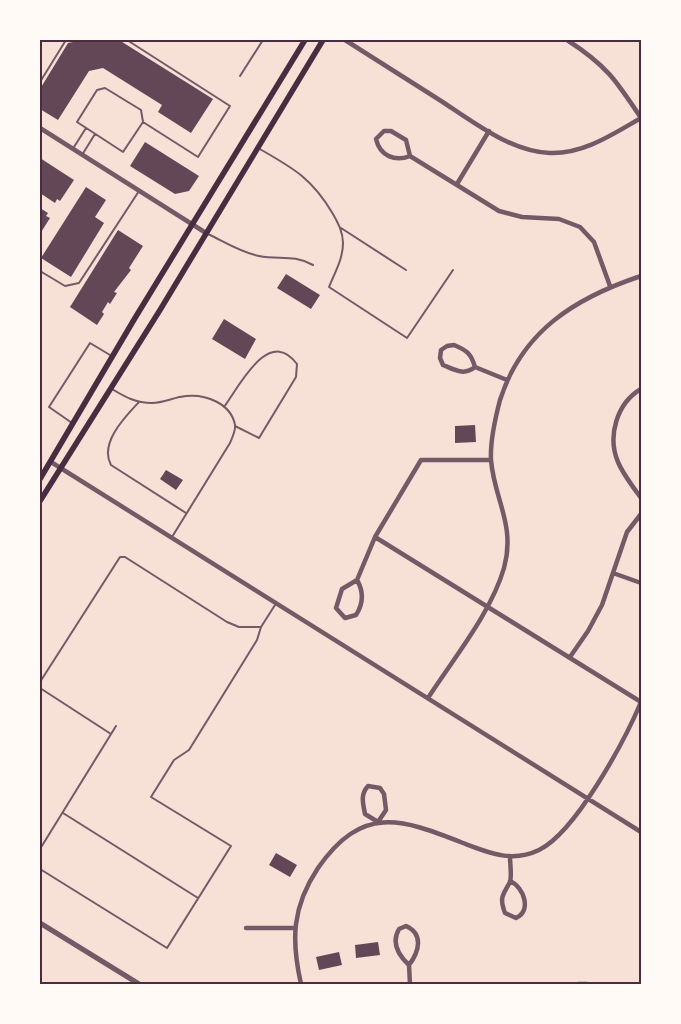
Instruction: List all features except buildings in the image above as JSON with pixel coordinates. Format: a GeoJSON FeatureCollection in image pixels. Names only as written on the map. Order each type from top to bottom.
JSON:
{"type":"FeatureCollection","features":[{"type":"Feature","properties":{"kind":"main road"},"geometry":{"type":"LineString","coordinates":[[40,479],[305,40]]}},
{"type":"Feature","properties":{"kind":"main road"},"geometry":{"type":"LineString","coordinates":[[40,502],[323,40]]}},
{"type":"Feature","properties":{"kind":"street"},"geometry":{"type":"LineString","coordinates":[[345,40],[489,131],[521,147],[550,153],[580,149],[600,142],[641,118],[616,80],[594,57],[567,40]]}},
{"type":"Feature","properties":{"kind":"street"},"geometry":{"type":"LineString","coordinates":[[40,128],[206,233]]}},
{"type":"Feature","properties":{"kind":"street"},"geometry":{"type":"LineString","coordinates":[[410,156],[393,159],[378,146],[376,139],[379,134],[391,131],[406,140],[410,156],[499,211],[522,217],[559,219],[580,227],[594,242],[610,286]]}},
{"type":"Feature","properties":{"kind":"street"},"geometry":{"type":"LineString","coordinates":[[457,184],[489,131]]}},
{"type":"Feature","properties":{"kind":"street"},"geometry":{"type":"LineString","coordinates":[[428,698],[487,606],[504,567],[508,525],[491,460],[495,417],[507,380],[523,353],[541,330],[578,302],[610,286],[641,276]]}},
{"type":"Feature","properties":{"kind":"street"},"geometry":{"type":"LineString","coordinates":[[454,345],[467,350],[472,356],[475,367],[469,371],[459,372],[443,365],[440,358],[441,350],[447,346],[454,345]]}},
{"type":"Feature","properties":{"kind":"street"},"geometry":{"type":"LineString","coordinates":[[475,367],[507,380]]}},
{"type":"Feature","properties":{"kind":"street"},"geometry":{"type":"LineString","coordinates":[[641,389],[633,394],[618,415],[613,442],[618,462],[641,498]]}},
{"type":"Feature","properties":{"kind":"street"},"geometry":{"type":"LineString","coordinates":[[357,580],[363,597],[358,611],[351,618],[345,618],[336,608],[342,589],[357,580],[375,537],[421,460],[491,460]]}},
{"type":"Feature","properties":{"kind":"street"},"geometry":{"type":"LineString","coordinates":[[51,462],[641,832]]}},
{"type":"Feature","properties":{"kind":"street"},"geometry":{"type":"LineString","coordinates":[[570,657],[588,631],[602,604],[627,532],[641,514]]}},
{"type":"Feature","properties":{"kind":"street"},"geometry":{"type":"LineString","coordinates":[[301,984],[295,955],[294,928],[305,894],[316,871],[333,847],[355,829],[378,822],[400,822],[463,842],[485,852],[510,857],[540,850],[562,834],[576,818],[629,730],[641,702],[375,537]]}},
{"type":"Feature","properties":{"kind":"street"},"geometry":{"type":"LineString","coordinates":[[613,574],[641,583]]}},
{"type":"Feature","properties":{"kind":"street"},"geometry":{"type":"LineString","coordinates":[[368,786],[380,788],[384,794],[386,810],[378,822],[365,814],[362,798],[363,791],[368,786]]}},
{"type":"Feature","properties":{"kind":"street"},"geometry":{"type":"LineString","coordinates":[[510,857],[510,881],[502,894],[503,907],[505,913],[516,918],[522,915],[525,910],[523,893],[516,884],[510,881]]}},
{"type":"Feature","properties":{"kind":"street"},"geometry":{"type":"LineString","coordinates":[[40,923],[139,984]]}},
{"type":"Feature","properties":{"kind":"street"},"geometry":{"type":"LineString","coordinates":[[409,964],[416,956],[419,946],[417,935],[413,929],[406,926],[399,929],[395,942],[398,953],[409,964],[410,984]]}},
{"type":"Feature","properties":{"kind":"street"},"geometry":{"type":"LineString","coordinates":[[246,928],[294,928]]}},
{"type":"Feature","properties":{"kind":"street"},"geometry":{"type":"LineString","coordinates":[[578,984],[582,982],[587,984]]}},
{"type":"Feature","properties":{"kind":"lane"},"geometry":{"type":"LineString","coordinates":[[40,82],[66,40]]}},
{"type":"Feature","properties":{"kind":"lane"},"geometry":{"type":"LineString","coordinates":[[126,40],[230,106],[198,157],[143,122]]}},
{"type":"Feature","properties":{"kind":"lane"},"geometry":{"type":"LineString","coordinates":[[240,76],[263,40]]}},
{"type":"Feature","properties":{"kind":"lane"},"geometry":{"type":"LineString","coordinates":[[105,88],[141,110],[143,122],[123,152],[77,122],[97,90],[105,88]]}},
{"type":"Feature","properties":{"kind":"lane"},"geometry":{"type":"LineString","coordinates":[[73,149],[86,128]]}},
{"type":"Feature","properties":{"kind":"lane"},"geometry":{"type":"LineString","coordinates":[[82,155],[95,134]]}},
{"type":"Feature","properties":{"kind":"lane"},"geometry":{"type":"LineString","coordinates":[[258,148],[307,178],[324,200],[341,228],[344,241],[341,259],[329,287],[407,338],[453,270]]}},
{"type":"Feature","properties":{"kind":"lane"},"geometry":{"type":"LineString","coordinates":[[40,271],[65,286],[79,283],[139,191]]}},
{"type":"Feature","properties":{"kind":"lane"},"geometry":{"type":"LineString","coordinates":[[341,228],[406,270]]}},
{"type":"Feature","properties":{"kind":"lane"},"geometry":{"type":"LineString","coordinates":[[206,233],[242,252],[262,257],[301,258],[313,266]]}},
{"type":"Feature","properties":{"kind":"lane"},"geometry":{"type":"LineString","coordinates":[[73,423],[49,407],[90,343],[112,357]]}},
{"type":"Feature","properties":{"kind":"lane"},"geometry":{"type":"LineString","coordinates":[[224,407],[258,361],[270,351],[278,349],[290,354],[297,364],[296,377],[259,438],[235,426]]}},
{"type":"Feature","properties":{"kind":"lane"},"geometry":{"type":"LineString","coordinates":[[111,388],[127,398],[139,402],[154,403],[185,396],[201,396],[218,402],[230,413],[235,426],[230,443],[172,537]]}},
{"type":"Feature","properties":{"kind":"lane"},"geometry":{"type":"LineString","coordinates":[[139,402],[116,430],[108,454],[108,461],[110,465],[187,513]]}},
{"type":"Feature","properties":{"kind":"lane"},"geometry":{"type":"LineString","coordinates":[[40,682],[120,556],[125,557],[226,622],[239,627],[261,627]]}},
{"type":"Feature","properties":{"kind":"lane"},"geometry":{"type":"LineString","coordinates":[[40,868],[167,948],[230,846],[151,797],[174,760],[189,750],[258,640],[261,627],[276,603]]}},
{"type":"Feature","properties":{"kind":"lane"},"geometry":{"type":"LineString","coordinates":[[40,688],[111,734]]}},
{"type":"Feature","properties":{"kind":"lane"},"geometry":{"type":"LineString","coordinates":[[40,849],[116,726]]}},
{"type":"Feature","properties":{"kind":"lane"},"geometry":{"type":"LineString","coordinates":[[63,812],[198,898]]}}]}
